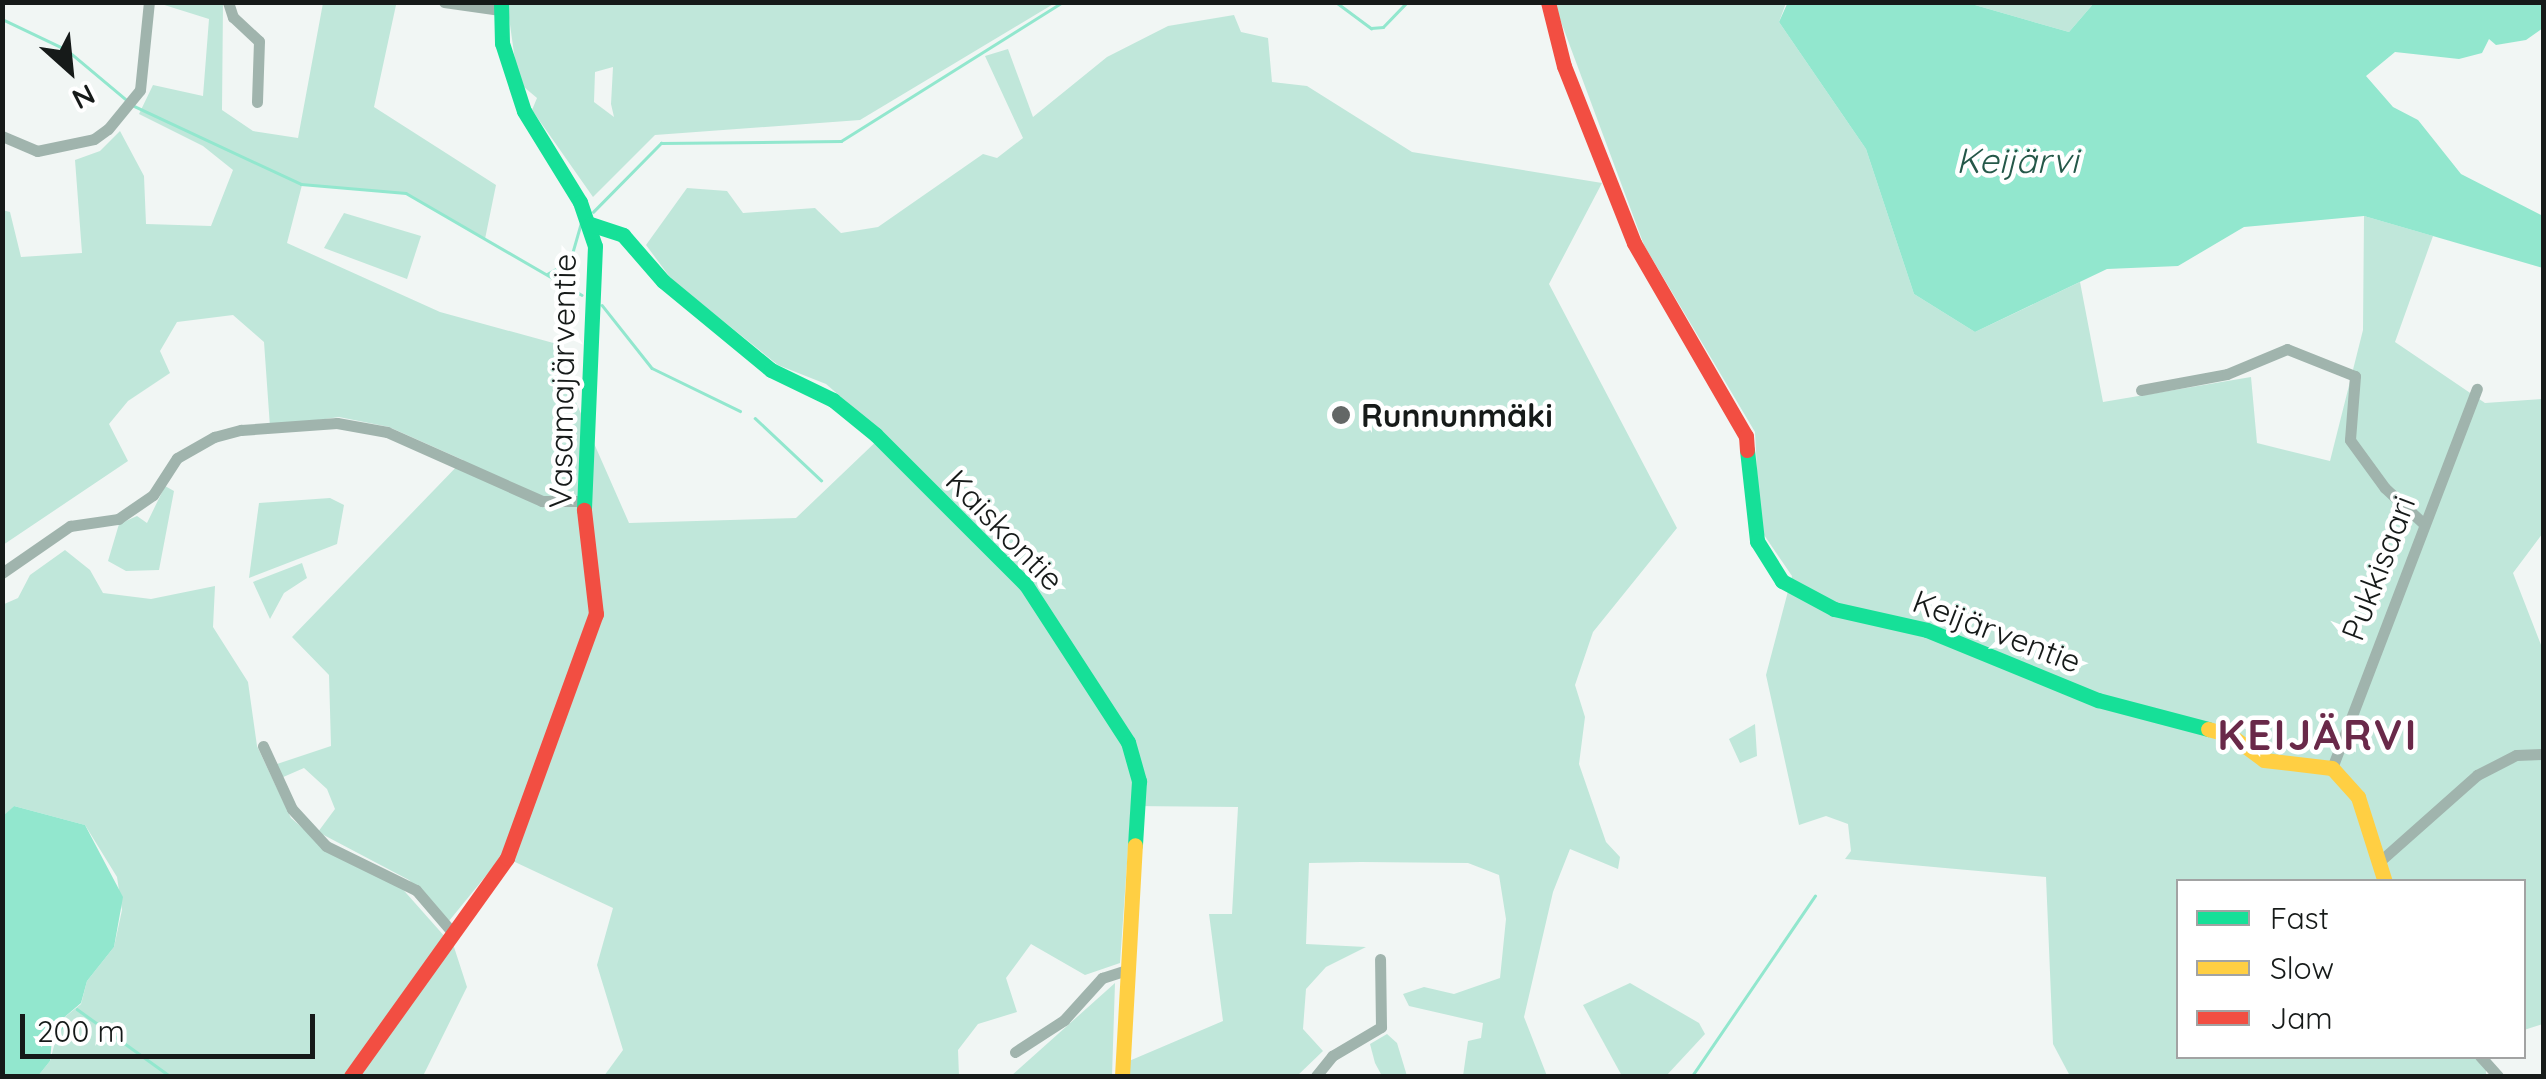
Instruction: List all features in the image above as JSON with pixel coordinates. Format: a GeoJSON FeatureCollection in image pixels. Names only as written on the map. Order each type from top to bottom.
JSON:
{"type":"FeatureCollection","features":[{"type":"Feature","properties":{"kind":"street"},"geometry":{"type":"LineString","coordinates":[[2,136],[37,152],[94,139],[131,103],[146,70],[149,2]]}},
{"type":"Feature","properties":{"kind":"street"},"geometry":{"type":"LineString","coordinates":[[228,2],[233,18],[259,41],[256,102]]}},
{"type":"Feature","properties":{"kind":"street"},"geometry":{"type":"LineString","coordinates":[[444,2],[500,6]]}},
{"type":"Feature","properties":{"kind":"street","name":"Keijärventie"},"geometry":{"type":"LineString","coordinates":[[1548,2],[1564,66],[1634,243],[1746,436],[1756,541],[1782,580],[1834,609],[1927,630],[2098,700],[2220,731],[2264,760],[2332,768]]}},
{"type":"Feature","properties":{"kind":"street","name":"Vasamajärventie"},"geometry":{"type":"LineString","coordinates":[[352,1076],[506,858],[596,614],[583,502],[595,330],[590,224],[524,111],[508,70],[500,6]]}},
{"type":"Feature","properties":{"kind":"street","name":"Kaiskontie"},"geometry":{"type":"LineString","coordinates":[[590,224],[624,235],[662,281],[772,370],[833,400],[876,435],[1042,606],[1118,723],[1138,769],[1122,1076]]}},
{"type":"Feature","properties":{"kind":"street"},"geometry":{"type":"LineString","coordinates":[[2141,390],[2227,374],[2287,349],[2355,376],[2350,440],[2385,488],[2424,524]]}},
{"type":"Feature","properties":{"kind":"street","name":"Pukkisaari"},"geometry":{"type":"LineString","coordinates":[[2332,768],[2477,389]]}},
{"type":"Feature","properties":{"kind":"street"},"geometry":{"type":"LineString","coordinates":[[2,573],[70,526],[118,519],[153,495],[178,458],[242,430],[337,423],[387,432],[542,502],[583,502]]}},
{"type":"Feature","properties":{"kind":"street"},"geometry":{"type":"LineString","coordinates":[[263,746],[292,810],[326,846],[416,890],[452,932]]}},
{"type":"Feature","properties":{"kind":"street"},"geometry":{"type":"LineString","coordinates":[[2379,862],[2477,775],[2516,755],[2544,754]]}},
{"type":"Feature","properties":{"kind":"street"},"geometry":{"type":"LineString","coordinates":[[2332,768],[2358,797],[2384,879]]}},
{"type":"Feature","properties":{"kind":"street"},"geometry":{"type":"LineString","coordinates":[[1316,1076],[1332,1056],[1381,1027],[1380,959]]}},
{"type":"Feature","properties":{"kind":"street"},"geometry":{"type":"LineString","coordinates":[[1015,1052],[1064,1020],[1102,978],[1126,970]]}},
{"type":"Feature","properties":{"kind":"shaded area"},"geometry":{"type":"Polygon","coordinates":[[[158,3],[223,3],[222,110],[253,131],[298,138],[323,3],[396,5],[374,107],[496,185],[485,239],[406,193],[302,185],[287,243],[440,312],[557,344],[564,375],[629,523],[796,518],[884,434],[826,384],[778,365],[672,280],[646,245],[687,188],[727,191],[743,213],[815,208],[841,233],[878,227],[983,154],[997,158],[1023,138],[985,56],[1008,49],[1033,117],[1107,57],[1168,26],[1234,15],[1241,32],[1268,38],[1272,82],[1307,86],[1412,152],[1602,183],[1549,284],[1677,528],[1593,632],[1575,685],[1585,717],[1579,764],[1606,842],[1620,857],[1618,869],[1570,849],[1553,892],[1524,1017],[1547,1076],[1463,1076],[1468,1041],[1481,1038],[1483,1023],[1409,1006],[1403,994],[1424,987],[1454,994],[1500,978],[1506,919],[1499,875],[1468,863],[1361,862],[1309,863],[1306,944],[1366,947],[1326,967],[1306,989],[1303,1029],[1323,1051],[1297,1076],[1130,1076],[1129,1061],[1223,1021],[1209,914],[1232,914],[1238,807],[1131,806],[1120,963],[1085,975],[1031,944],[1006,978],[1017,1012],[978,1024],[958,1050],[959,1076],[604,1076],[623,1050],[597,965],[613,908],[502,856],[449,921],[409,880],[318,832],[335,809],[327,789],[304,768],[281,778],[274,765],[331,746],[329,675],[292,637],[463,460],[389,427],[339,417],[270,427],[264,342],[233,315],[177,322],[160,351],[170,373],[128,401],[109,424],[128,461],[3,545],[2,210],[10,212],[21,257],[82,253],[75,160],[100,151],[120,131],[144,176],[146,224],[211,226],[233,170],[203,146],[139,114],[153,85],[203,96],[209,19],[158,3]]]}},
{"type":"Feature","properties":{"kind":"shaded area"},"geometry":{"type":"Polygon","coordinates":[[[507,3],[1055,3],[860,120],[655,135],[593,197],[532,110],[537,98],[518,82],[507,3]],[[613,67],[595,72],[594,102],[614,117],[613,67]]]}},
{"type":"Feature","properties":{"kind":"shaded area"},"geometry":{"type":"Polygon","coordinates":[[[1554,3],[1786,3],[1779,22],[1866,149],[1914,294],[1975,332],[2080,282],[2103,402],[2251,377],[2257,443],[2330,461],[2363,330],[2364,216],[2433,236],[2395,342],[2485,403],[2543,399],[2543,533],[2513,573],[2543,650],[2543,1024],[2526,1029],[2526,879],[2176,879],[2176,1059],[2486,1059],[2486,1076],[2070,1076],[2053,1044],[2046,877],[1845,859],[1851,851],[1848,824],[1826,816],[1799,825],[1766,675],[1792,576],[1760,529],[1755,432],[1644,245],[1554,3]]]}},
{"type":"Feature","properties":{"kind":"shaded area"},"geometry":{"type":"Polygon","coordinates":[[[1968,3],[2094,3],[2069,32],[1968,3]]]}},
{"type":"Feature","properties":{"kind":"shaded area"},"geometry":{"type":"Polygon","coordinates":[[[344,213],[421,236],[407,279],[324,248],[344,213]]]}},
{"type":"Feature","properties":{"kind":"shaded area"},"geometry":{"type":"Polygon","coordinates":[[[165,486],[174,491],[159,570],[126,571],[108,561],[119,524],[137,516],[147,523],[165,486]]]}},
{"type":"Feature","properties":{"kind":"shaded area"},"geometry":{"type":"Polygon","coordinates":[[[330,498],[344,505],[337,544],[249,578],[259,503],[330,498]]]}},
{"type":"Feature","properties":{"kind":"shaded area"},"geometry":{"type":"Polygon","coordinates":[[[65,550],[90,570],[103,593],[151,599],[215,586],[213,627],[248,682],[257,746],[291,818],[334,855],[399,885],[454,947],[467,987],[423,1076],[38,1076],[50,1061],[61,1020],[81,1004],[87,981],[114,947],[122,910],[117,877],[85,825],[14,806],[3,817],[2,605],[18,598],[30,575],[65,550]]]}},
{"type":"Feature","properties":{"kind":"shaded area"},"geometry":{"type":"Polygon","coordinates":[[[302,563],[307,578],[284,593],[270,619],[253,582],[302,563]]]}},
{"type":"Feature","properties":{"kind":"shaded area"},"geometry":{"type":"Polygon","coordinates":[[[1755,724],[1757,756],[1740,763],[1729,739],[1755,724]]]}},
{"type":"Feature","properties":{"kind":"shaded area"},"geometry":{"type":"Polygon","coordinates":[[[1115,983],[1112,1076],[1011,1076],[1058,1034],[1115,983]]]}},
{"type":"Feature","properties":{"kind":"shaded area"},"geometry":{"type":"Polygon","coordinates":[[[1630,983],[1699,1023],[1705,1034],[1666,1076],[1622,1076],[1583,1005],[1630,983]]]}},
{"type":"Feature","properties":{"kind":"shaded area"},"geometry":{"type":"Polygon","coordinates":[[[1387,1034],[1397,1043],[1407,1076],[1382,1076],[1375,1063],[1370,1044],[1387,1034]]]}},
{"type":"Feature","properties":{"kind":"water","name":"Keijärvi"},"geometry":{"type":"Polygon","coordinates":[[[1788,2],[1968,3],[2069,32],[2094,3],[2543,3],[2543,28],[2526,40],[2496,45],[2489,39],[2482,53],[2459,59],[2395,52],[2366,76],[2393,107],[2418,120],[2461,174],[2543,216],[2543,268],[2364,216],[2244,227],[2178,266],[2107,269],[1975,332],[1914,294],[1866,149],[1779,22],[1788,2]]]}},
{"type":"Feature","properties":{"kind":"water"},"geometry":{"type":"Polygon","coordinates":[[[14,806],[85,825],[123,897],[114,947],[87,981],[81,1003],[61,1020],[65,1027],[52,1039],[50,1061],[38,1076],[3,1076],[2,817],[14,806]]]}},
{"type":"Feature","properties":{"kind":"waterway"},"geometry":{"type":"LineString","coordinates":[[593,212],[661,143],[841,141],[1063,2]]}},
{"type":"Feature","properties":{"kind":"waterway"},"geometry":{"type":"LineString","coordinates":[[1336,2],[1371,28],[1383,27],[1407,2]]}},
{"type":"Feature","properties":{"kind":"waterway"},"geometry":{"type":"LineString","coordinates":[[2,19],[67,50],[128,101]]}},
{"type":"Feature","properties":{"kind":"waterway"},"geometry":{"type":"LineString","coordinates":[[134,106],[301,184],[406,193],[582,295]]}},
{"type":"Feature","properties":{"kind":"waterway"},"geometry":{"type":"LineString","coordinates":[[547,274],[570,261],[581,223]]}},
{"type":"Feature","properties":{"kind":"waterway"},"geometry":{"type":"LineString","coordinates":[[602,305],[652,368],[740,411]]}},
{"type":"Feature","properties":{"kind":"waterway"},"geometry":{"type":"LineString","coordinates":[[755,418],[821,480]]}},
{"type":"Feature","properties":{"kind":"waterway"},"geometry":{"type":"LineString","coordinates":[[1692,1076],[1815,896]]}},
{"type":"Feature","properties":{"kind":"waterway"},"geometry":{"type":"LineString","coordinates":[[77,1009],[170,1076]]}},
{"type":"Feature","properties":{"kind":"traffic: fast"},"geometry":{"type":"LineString","coordinates":[[501,2],[502,43],[524,111],[580,202],[595,246],[584,510]]}},
{"type":"Feature","properties":{"kind":"traffic: fast"},"geometry":{"type":"LineString","coordinates":[[590,224],[623,235],[663,281],[771,370],[833,400],[876,435],[1026,585],[1128,742],[1139,781],[1135,845]]}},
{"type":"Feature","properties":{"kind":"traffic: fast"},"geometry":{"type":"LineString","coordinates":[[1747,450],[1757,541],[1782,581],[1834,609],[1927,630],[2098,700],[2208,729]]}},
{"type":"Feature","properties":{"kind":"traffic: slow"},"geometry":{"type":"LineString","coordinates":[[2208,729],[2230,735],[2264,760],[2332,768],[2358,797],[2384,879]]}},
{"type":"Feature","properties":{"kind":"traffic: slow"},"geometry":{"type":"LineString","coordinates":[[1122,1076],[1135,845]]}},
{"type":"Feature","properties":{"kind":"traffic: jam"},"geometry":{"type":"LineString","coordinates":[[1548,2],[1564,66],[1634,243],[1746,436],[1747,450]]}},
{"type":"Feature","properties":{"kind":"traffic: jam"},"geometry":{"type":"LineString","coordinates":[[351,1076],[507,858],[596,614],[584,510]]}},
{"type":"Feature","properties":{"kind":"place","name":"Runnunmäki"},"geometry":{"type":"Point","coordinates":[1341,415]}},
{"type":"Feature","properties":{"kind":"district","name":"KEIJÄRVI"},"geometry":{"type":"Point","coordinates":[2318,735]}}]}
